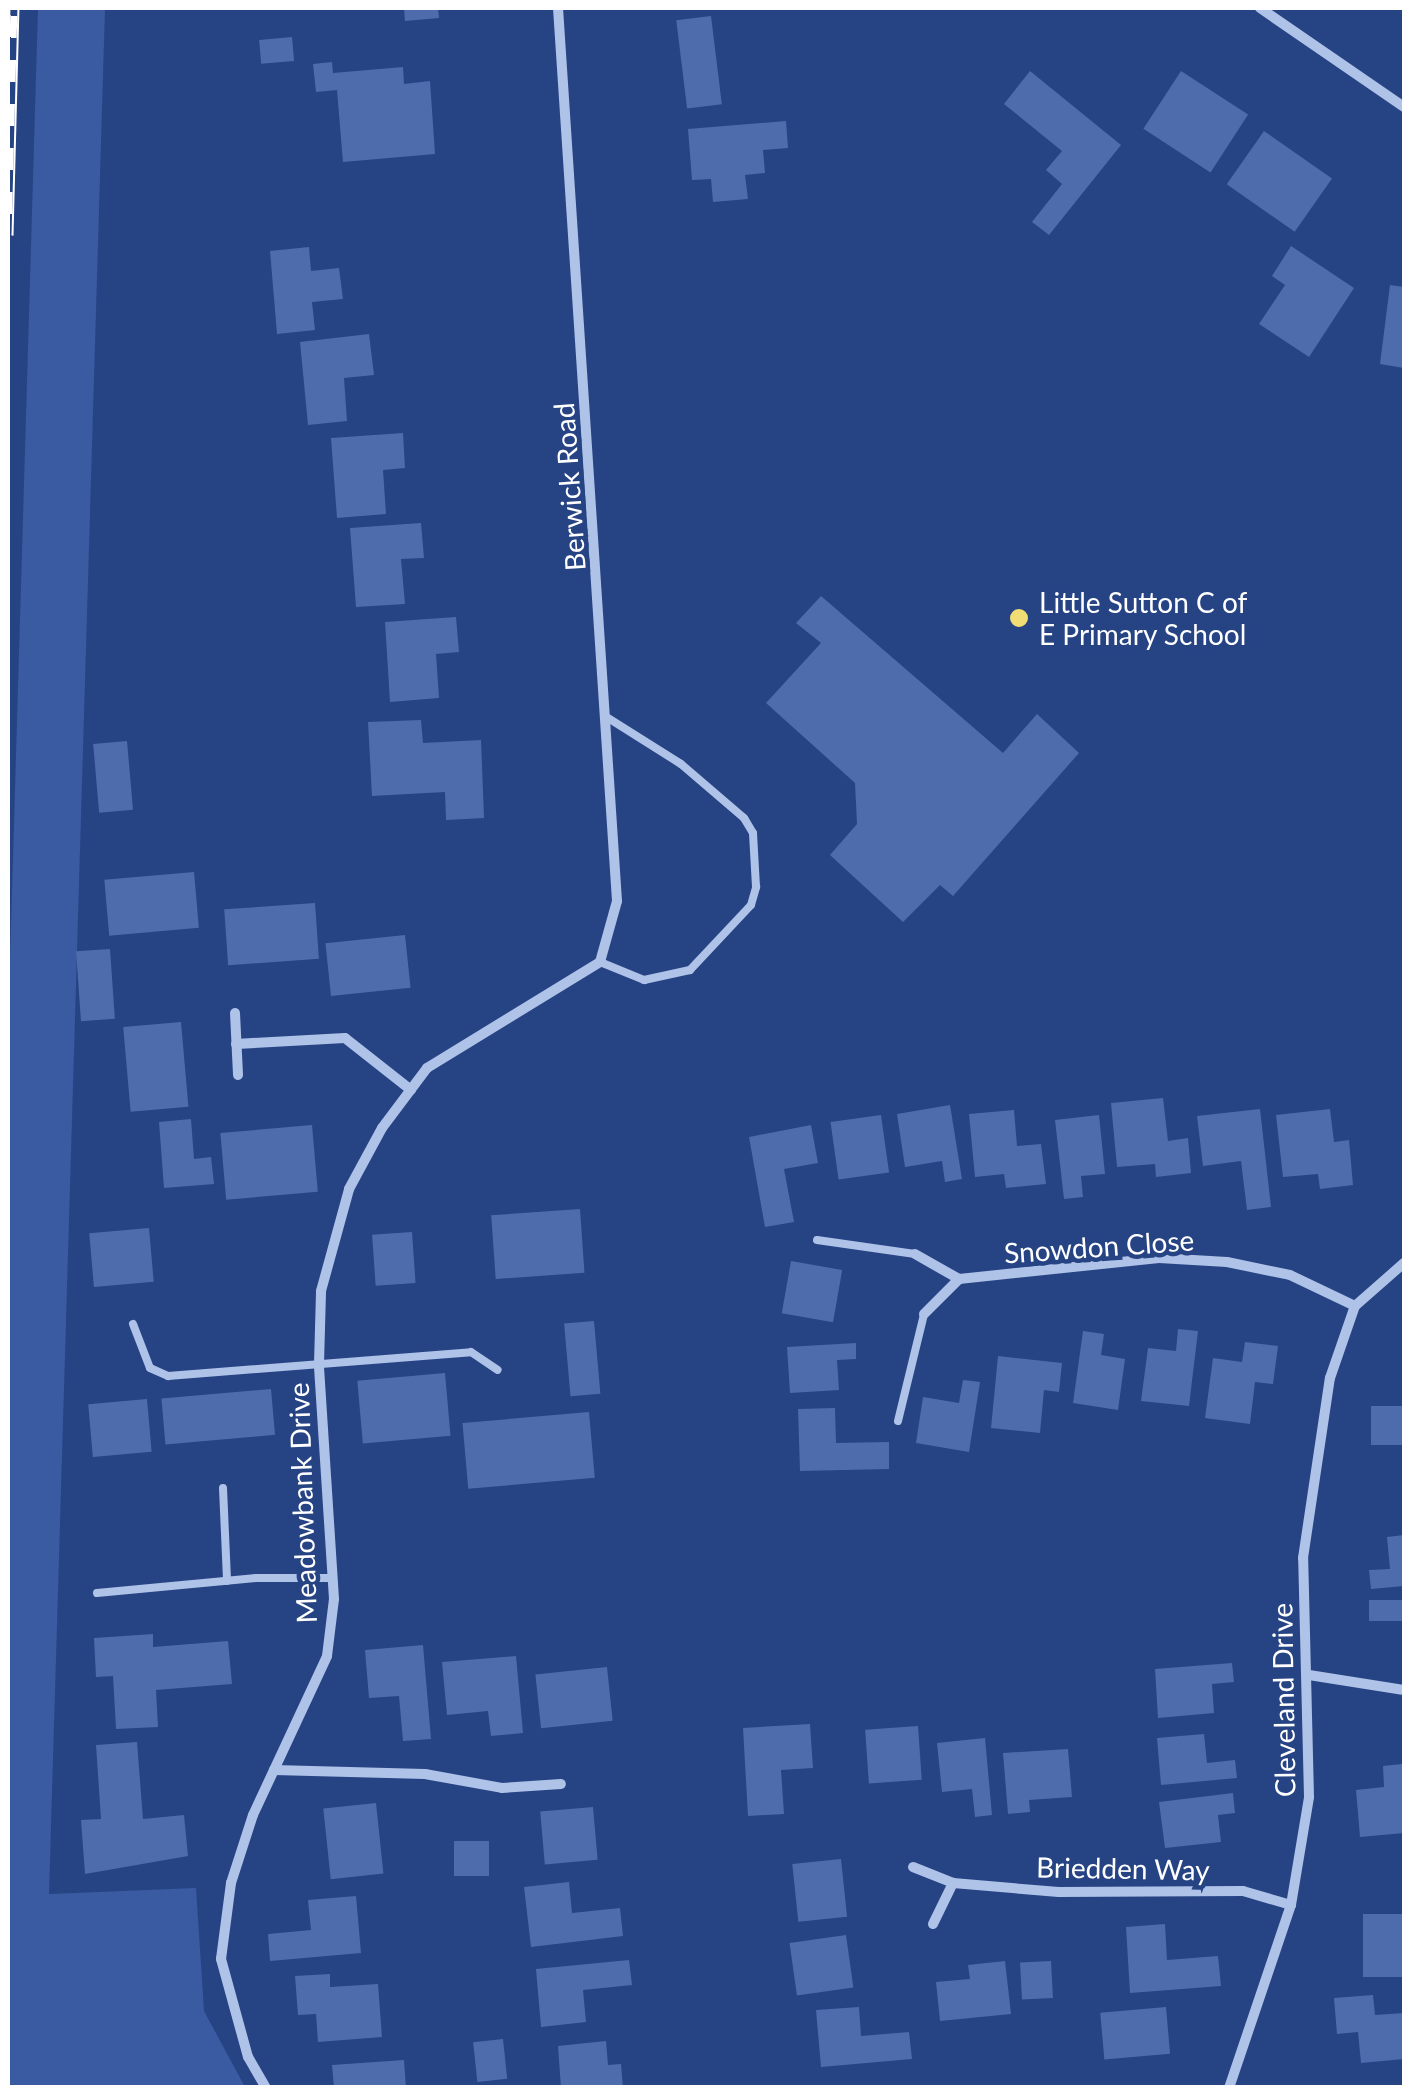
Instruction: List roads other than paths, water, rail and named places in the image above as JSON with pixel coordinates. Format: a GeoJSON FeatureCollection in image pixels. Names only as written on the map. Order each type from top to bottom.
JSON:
{"type":"FeatureCollection","features":[{"type":"Feature","properties":{"kind":"street","name":"Berwick Road"},"geometry":{"type":"LineString","coordinates":[[558,8],[608,718],[617,901],[600,962]]}},
{"type":"Feature","properties":{"kind":"street"},"geometry":{"type":"LineString","coordinates":[[1260,8],[1404,108]]}},
{"type":"Feature","properties":{"kind":"street","name":"Meadowbank Drive"},"geometry":{"type":"LineString","coordinates":[[266,2088],[248,2058],[221,1959],[231,1883],[274,1770],[327,1656],[333,1578],[319,1364],[322,1290],[350,1189],[427,1068],[480,1032],[600,962]]}},
{"type":"Feature","properties":{"kind":"street"},"geometry":{"type":"LineString","coordinates":[[235,1013],[238,1074]]}},
{"type":"Feature","properties":{"kind":"street"},"geometry":{"type":"LineString","coordinates":[[236,1044],[345,1038],[411,1090]]}},
{"type":"Feature","properties":{"kind":"street"},"geometry":{"type":"LineString","coordinates":[[915,1254],[958,1279],[924,1314]]}},
{"type":"Feature","properties":{"kind":"street","name":"Snowdon Close"},"geometry":{"type":"LineString","coordinates":[[958,1279],[1159,1258],[1227,1262],[1290,1275],[1355,1306]]}},
{"type":"Feature","properties":{"kind":"street"},"geometry":{"type":"LineString","coordinates":[[1355,1306],[1383,1275],[1404,1263]]}},
{"type":"Feature","properties":{"kind":"street","name":"Cleveland Drive"},"geometry":{"type":"LineString","coordinates":[[1229,2088],[1291,1905],[1309,1797],[1304,1558],[1330,1378],[1355,1306]]}},
{"type":"Feature","properties":{"kind":"street"},"geometry":{"type":"LineString","coordinates":[[1308,1675],[1404,1690]]}},
{"type":"Feature","properties":{"kind":"street"},"geometry":{"type":"LineString","coordinates":[[274,1770],[425,1774],[502,1788],[562,1784]]}},
{"type":"Feature","properties":{"kind":"street","name":"Briedden Way"},"geometry":{"type":"LineString","coordinates":[[913,1867],[953,1883],[1059,1892],[1243,1891],[1291,1905]]}},
{"type":"Feature","properties":{"kind":"street"},"geometry":{"type":"LineString","coordinates":[[933,1924],[953,1883]]}},
{"type":"Feature","properties":{"kind":"lane"},"geometry":{"type":"LineString","coordinates":[[600,962],[644,980],[690,970],[752,905],[756,887],[753,833],[744,818],[681,764],[608,718]]}},
{"type":"Feature","properties":{"kind":"lane"},"geometry":{"type":"LineString","coordinates":[[817,1240],[915,1254]]}},
{"type":"Feature","properties":{"kind":"lane"},"geometry":{"type":"LineString","coordinates":[[898,1420],[924,1314]]}},
{"type":"Feature","properties":{"kind":"lane"},"geometry":{"type":"LineString","coordinates":[[134,1324],[150,1368],[168,1376],[472,1352],[498,1370]]}},
{"type":"Feature","properties":{"kind":"lane"},"geometry":{"type":"LineString","coordinates":[[223,1488],[227,1581]]}},
{"type":"Feature","properties":{"kind":"lane"},"geometry":{"type":"LineString","coordinates":[[97,1593],[227,1581],[333,1578]]}},
{"type":"Feature","properties":{"kind":"railway"},"geometry":{"type":"LineString","coordinates":[[8,235],[14,8]]}},
{"type":"Feature","properties":{"kind":"place","name":"Little Sutton C of E Primary School"},"geometry":{"type":"Point","coordinates":[1019,618]}}]}
